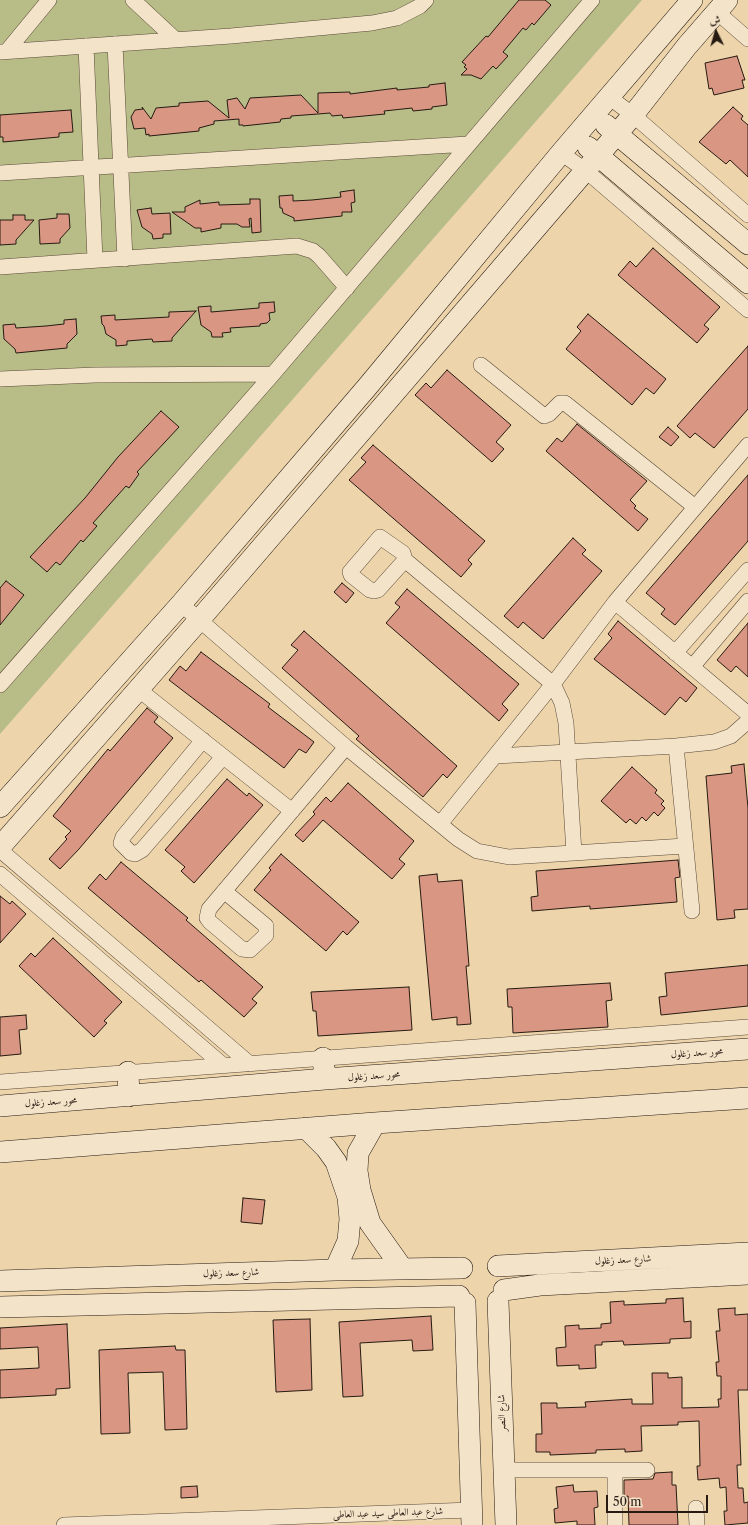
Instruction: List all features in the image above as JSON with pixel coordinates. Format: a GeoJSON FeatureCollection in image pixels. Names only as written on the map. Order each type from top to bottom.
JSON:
{"type":"FeatureCollection","features":[{"type":"Feature","properties":{"kind":"street"},"geometry":{"type":"LineString","coordinates":[[4,52],[49,0]]}},
{"type":"Feature","properties":{"kind":"street"},"geometry":{"type":"LineString","coordinates":[[133,0],[176,40]]}},
{"type":"Feature","properties":{"kind":"street"},"geometry":{"type":"LineString","coordinates":[[4,52],[176,40],[372,23],[397,18],[420,6],[426,0]]}},
{"type":"Feature","properties":{"kind":"street"},"geometry":{"type":"LineString","coordinates":[[0,685],[273,374],[592,0]]}},
{"type":"Feature","properties":{"kind":"street"},"geometry":{"type":"LineString","coordinates":[[0,806],[181,604],[368,386],[561,153],[610,98],[692,0]]}},
{"type":"Feature","properties":{"kind":"street"},"geometry":{"type":"LineString","coordinates":[[0,847],[200,619],[618,133],[722,6],[748,39]]}},
{"type":"Feature","properties":{"kind":"street"},"geometry":{"type":"LineString","coordinates":[[115,44],[125,258]]}},
{"type":"Feature","properties":{"kind":"street"},"geometry":{"type":"LineString","coordinates":[[86,46],[95,260]]}},
{"type":"Feature","properties":{"kind":"street"},"geometry":{"type":"LineString","coordinates":[[610,98],[633,115],[748,215]]}},
{"type":"Feature","properties":{"kind":"street"},"geometry":{"type":"LineString","coordinates":[[594,115],[618,133],[748,244]]}},
{"type":"Feature","properties":{"kind":"street"},"geometry":{"type":"LineString","coordinates":[[575,137],[599,154],[748,283]]}},
{"type":"Feature","properties":{"kind":"street"},"geometry":{"type":"LineString","coordinates":[[0,173],[468,144]]}},
{"type":"Feature","properties":{"kind":"street"},"geometry":{"type":"LineString","coordinates":[[561,153],[585,170],[748,310]]}},
{"type":"Feature","properties":{"kind":"street"},"geometry":{"type":"LineString","coordinates":[[0,267],[297,246],[313,251],[319,256],[346,288]]}},
{"type":"Feature","properties":{"kind":"street"},"geometry":{"type":"LineString","coordinates":[[481,365],[544,416],[549,414],[560,403],[565,403],[696,507]]}},
{"type":"Feature","properties":{"kind":"street"},"geometry":{"type":"LineString","coordinates":[[0,379],[96,375],[273,374]]}},
{"type":"Feature","properties":{"kind":"street"},"geometry":{"type":"LineString","coordinates":[[440,824],[553,684],[615,602],[748,445]]}},
{"type":"Feature","properties":{"kind":"street"},"geometry":{"type":"LineString","coordinates":[[405,560],[553,684],[565,713],[574,853]]}},
{"type":"Feature","properties":{"kind":"street"},"geometry":{"type":"LineString","coordinates":[[675,653],[748,570]]}},
{"type":"Feature","properties":{"kind":"street"},"geometry":{"type":"LineString","coordinates":[[692,667],[748,600]]}},
{"type":"Feature","properties":{"kind":"street"},"geometry":{"type":"LineString","coordinates":[[615,602],[748,714]]}},
{"type":"Feature","properties":{"kind":"street"},"geometry":{"type":"LineString","coordinates":[[181,604],[346,747],[440,824],[477,851],[510,857],[685,846]]}},
{"type":"Feature","properties":{"kind":"street"},"geometry":{"type":"LineString","coordinates":[[138,689],[292,811]]}},
{"type":"Feature","properties":{"kind":"street"},"geometry":{"type":"LineString","coordinates":[[496,756],[676,746],[719,741],[736,733],[748,721]]}},
{"type":"Feature","properties":{"kind":"street"},"geometry":{"type":"LineString","coordinates":[[203,740],[121,840],[123,846],[131,853],[135,854],[142,850],[223,757]]}},
{"type":"Feature","properties":{"kind":"street"},"geometry":{"type":"LineString","coordinates":[[676,746],[692,911]]}},
{"type":"Feature","properties":{"kind":"street"},"geometry":{"type":"LineString","coordinates":[[224,891],[346,747]]}},
{"type":"Feature","properties":{"kind":"street"},"geometry":{"type":"LineString","coordinates":[[157,796],[176,812]]}},
{"type":"Feature","properties":{"kind":"street"},"geometry":{"type":"LineString","coordinates":[[0,850],[250,1064]]}},
{"type":"Feature","properties":{"kind":"street"},"geometry":{"type":"LineString","coordinates":[[0,874],[224,1066]]}},
{"type":"Feature","properties":{"kind":"street"},"geometry":{"type":"LineString","coordinates":[[0,1082],[748,1027]]}},
{"type":"Feature","properties":{"kind":"street","name":"محور سعد زغلول"},"geometry":{"type":"LineString","coordinates":[[0,1106],[326,1079],[748,1049]]}},
{"type":"Feature","properties":{"kind":"street"},"geometry":{"type":"LineString","coordinates":[[323,1058],[326,1079]]}},
{"type":"Feature","properties":{"kind":"street"},"geometry":{"type":"LineString","coordinates":[[128,1072],[129,1096]]}},
{"type":"Feature","properties":{"kind":"street"},"geometry":{"type":"LineString","coordinates":[[0,1152],[375,1123],[748,1098]]}},
{"type":"Feature","properties":{"kind":"street"},"geometry":{"type":"LineString","coordinates":[[375,1123],[358,1153],[357,1171],[360,1190],[370,1223],[402,1268]]}},
{"type":"Feature","properties":{"kind":"street"},"geometry":{"type":"LineString","coordinates":[[306,1128],[326,1148],[336,1162],[348,1197],[350,1219],[348,1241],[335,1270]]}},
{"type":"Feature","properties":{"kind":"street","name":"شارع سعد زغلول"},"geometry":{"type":"LineString","coordinates":[[498,1266],[748,1253]]}},
{"type":"Feature","properties":{"kind":"street"},"geometry":{"type":"LineString","coordinates":[[0,1307],[462,1299],[473,1307],[482,1308],[491,1306],[501,1296],[505,1278],[498,1266],[493,1262],[480,1259],[467,1264],[462,1268],[456,1281],[462,1299],[471,1518]]}},
{"type":"Feature","properties":{"kind":"street","name":"شارع سعد زغلول"},"geometry":{"type":"LineString","coordinates":[[0,1281],[402,1268],[462,1268]]}},
{"type":"Feature","properties":{"kind":"street","name":"شارع سعد زغلول"},"geometry":{"type":"LineString","coordinates":[[501,1296],[540,1285],[748,1274]]}},
{"type":"Feature","properties":{"kind":"street","name":"شارع النصر"},"geometry":{"type":"LineString","coordinates":[[501,1296],[506,1525]]}},
{"type":"Feature","properties":{"kind":"street"},"geometry":{"type":"LineString","coordinates":[[504,1470],[647,1470]]}},
{"type":"Feature","properties":{"kind":"street"},"geometry":{"type":"LineString","coordinates":[[615,1470],[615,1525]]}},
{"type":"Feature","properties":{"kind":"street"},"geometry":{"type":"LineString","coordinates":[[696,1508],[697,1525]]}},
{"type":"Feature","properties":{"kind":"street","name":"شارع عبد العاطى سيد عبد العاطى"},"geometry":{"type":"LineString","coordinates":[[64,1525],[471,1518]]}},
{"type":"Feature","properties":{"kind":"green space"},"geometry":{"type":"Polygon","coordinates":[[[0,0],[642,0],[0,734],[0,0]]]}},
{"type":"Feature","properties":{"kind":"building"},"geometry":{"type":"Polygon","coordinates":[[[519,0],[545,0],[551,5],[534,25],[532,23],[526,30],[523,28],[503,52],[508,56],[496,69],[493,66],[481,79],[471,75],[461,75],[467,69],[464,67],[466,65],[462,62],[486,36],[488,37],[519,0]]]}},
{"type":"Feature","properties":{"kind":"building"},"geometry":{"type":"Polygon","coordinates":[[[737,56],[745,80],[742,80],[744,88],[714,95],[712,88],[709,89],[705,63],[737,56]]]}},
{"type":"Feature","properties":{"kind":"building"},"geometry":{"type":"Polygon","coordinates":[[[445,83],[447,105],[432,107],[432,109],[413,111],[412,108],[384,111],[385,114],[343,118],[342,115],[332,116],[330,113],[291,116],[291,118],[281,119],[280,122],[243,126],[239,125],[239,119],[214,121],[214,124],[199,128],[199,131],[149,136],[149,134],[146,135],[145,128],[134,129],[131,117],[135,110],[143,109],[142,107],[151,119],[156,108],[179,106],[179,103],[208,101],[229,118],[227,100],[237,98],[245,109],[250,98],[301,95],[318,113],[318,93],[350,92],[350,94],[397,88],[397,90],[429,87],[429,85],[445,83]]]}},
{"type":"Feature","properties":{"kind":"building"},"geometry":{"type":"Polygon","coordinates":[[[733,107],[743,116],[741,119],[748,125],[748,177],[730,160],[726,164],[699,142],[733,107]]]}},
{"type":"Feature","properties":{"kind":"building"},"geometry":{"type":"Polygon","coordinates":[[[71,110],[73,132],[59,133],[59,137],[3,142],[3,137],[0,137],[0,115],[71,110]]]}},
{"type":"Feature","properties":{"kind":"building"},"geometry":{"type":"Polygon","coordinates":[[[354,190],[355,202],[351,203],[352,212],[342,212],[342,216],[294,221],[294,218],[283,213],[282,208],[280,208],[279,196],[293,195],[293,201],[312,200],[341,197],[340,192],[354,190]]]}},
{"type":"Feature","properties":{"kind":"building"},"geometry":{"type":"Polygon","coordinates":[[[250,199],[260,199],[261,232],[252,233],[251,218],[249,219],[250,227],[242,227],[237,224],[221,224],[221,228],[201,232],[201,228],[195,228],[172,212],[185,212],[185,207],[200,200],[200,204],[219,202],[219,205],[250,204],[250,199]]]}},
{"type":"Feature","properties":{"kind":"building"},"geometry":{"type":"Polygon","coordinates":[[[151,208],[152,214],[170,213],[171,234],[163,234],[163,238],[153,239],[152,234],[142,227],[137,210],[151,208]]]}},
{"type":"Feature","properties":{"kind":"building"},"geometry":{"type":"Polygon","coordinates":[[[57,214],[69,214],[70,228],[60,239],[60,243],[40,244],[39,220],[57,218],[57,214]]]}},
{"type":"Feature","properties":{"kind":"building"},"geometry":{"type":"Polygon","coordinates":[[[13,215],[25,215],[25,220],[34,220],[16,240],[16,244],[0,245],[0,220],[13,220],[13,215]]]}},
{"type":"Feature","properties":{"kind":"building"},"geometry":{"type":"Polygon","coordinates":[[[653,248],[720,307],[704,325],[709,329],[697,343],[618,275],[630,261],[636,267],[653,248]]]}},
{"type":"Feature","properties":{"kind":"building"},"geometry":{"type":"Polygon","coordinates":[[[274,302],[275,312],[269,313],[270,320],[267,323],[260,324],[260,326],[230,328],[231,332],[222,333],[223,337],[212,337],[211,332],[201,325],[198,307],[211,306],[211,312],[259,308],[259,303],[274,302]]]}},
{"type":"Feature","properties":{"kind":"building"},"geometry":{"type":"Polygon","coordinates":[[[196,311],[172,338],[172,341],[153,342],[152,339],[127,341],[127,345],[116,346],[116,340],[106,334],[101,316],[115,315],[115,320],[169,317],[169,312],[196,311]]]}},
{"type":"Feature","properties":{"kind":"building"},"geometry":{"type":"Polygon","coordinates":[[[588,314],[666,379],[654,394],[646,388],[632,405],[566,349],[581,331],[577,327],[588,314]]]}},
{"type":"Feature","properties":{"kind":"building"},"geometry":{"type":"Polygon","coordinates":[[[76,319],[77,334],[67,344],[67,348],[16,353],[15,349],[4,339],[3,325],[15,324],[16,328],[46,326],[64,324],[64,320],[76,319]]]}},
{"type":"Feature","properties":{"kind":"building"},"geometry":{"type":"Polygon","coordinates":[[[748,346],[748,409],[714,448],[695,433],[690,438],[677,426],[748,346]]]}},
{"type":"Feature","properties":{"kind":"building"},"geometry":{"type":"Polygon","coordinates":[[[447,370],[511,425],[496,442],[504,449],[492,462],[415,395],[426,383],[431,388],[447,370]]]}},
{"type":"Feature","properties":{"kind":"building"},"geometry":{"type":"Polygon","coordinates":[[[161,411],[179,427],[137,472],[139,474],[129,488],[126,486],[93,523],[97,526],[83,542],[81,540],[60,565],[56,562],[47,572],[30,557],[85,498],[118,457],[161,411]]]}},
{"type":"Feature","properties":{"kind":"building"},"geometry":{"type":"Polygon","coordinates":[[[577,424],[647,481],[630,500],[636,506],[634,508],[648,519],[638,531],[546,451],[557,438],[562,442],[577,424]]]}},
{"type":"Feature","properties":{"kind":"building"},"geometry":{"type":"Polygon","coordinates":[[[668,427],[679,437],[671,446],[659,437],[668,427]]]}},
{"type":"Feature","properties":{"kind":"building"},"geometry":{"type":"Polygon","coordinates":[[[373,445],[485,541],[468,560],[472,564],[461,577],[349,480],[366,462],[361,458],[373,445]]]}},
{"type":"Feature","properties":{"kind":"building"},"geometry":{"type":"Polygon","coordinates":[[[748,475],[748,541],[675,625],[661,614],[665,609],[646,593],[748,475]]]}},
{"type":"Feature","properties":{"kind":"building"},"geometry":{"type":"Polygon","coordinates":[[[573,538],[586,550],[582,554],[602,571],[543,639],[523,622],[518,628],[504,616],[573,538]]]}},
{"type":"Feature","properties":{"kind":"building"},"geometry":{"type":"Polygon","coordinates":[[[6,581],[24,595],[0,625],[0,588],[6,581]]]}},
{"type":"Feature","properties":{"kind":"building"},"geometry":{"type":"Polygon","coordinates":[[[342,583],[354,593],[346,603],[334,592],[342,583]]]}},
{"type":"Feature","properties":{"kind":"building"},"geometry":{"type":"Polygon","coordinates":[[[407,589],[519,684],[502,704],[508,710],[499,721],[386,623],[400,607],[395,603],[407,589]]]}},
{"type":"Feature","properties":{"kind":"building"},"geometry":{"type":"Polygon","coordinates":[[[618,621],[697,688],[686,702],[680,697],[665,715],[594,659],[612,638],[608,634],[618,621]]]}},
{"type":"Feature","properties":{"kind":"building"},"geometry":{"type":"Polygon","coordinates":[[[748,623],[748,677],[736,666],[731,672],[717,660],[748,623]]]}},
{"type":"Feature","properties":{"kind":"building"},"geometry":{"type":"Polygon","coordinates":[[[304,631],[457,766],[447,778],[443,774],[423,797],[356,739],[359,736],[282,668],[298,650],[291,645],[304,631]]]}},
{"type":"Feature","properties":{"kind":"building"},"geometry":{"type":"Polygon","coordinates":[[[201,652],[270,704],[268,707],[314,742],[306,753],[299,749],[284,768],[169,680],[180,666],[186,671],[201,652]]]}},
{"type":"Feature","properties":{"kind":"building"},"geometry":{"type":"Polygon","coordinates":[[[147,708],[158,717],[154,722],[173,738],[79,849],[60,869],[49,859],[67,839],[65,837],[71,831],[53,816],[108,749],[110,751],[147,708]]]}},
{"type":"Feature","properties":{"kind":"building"},"geometry":{"type":"Polygon","coordinates":[[[744,764],[748,808],[748,909],[734,910],[735,918],[717,920],[706,776],[732,773],[731,766],[744,764]]]}},
{"type":"Feature","properties":{"kind":"building"},"geometry":{"type":"Polygon","coordinates":[[[632,767],[657,790],[655,793],[664,801],[661,804],[665,808],[658,816],[654,812],[646,821],[642,817],[636,824],[630,819],[626,823],[601,801],[632,767]]]}},
{"type":"Feature","properties":{"kind":"building"},"geometry":{"type":"Polygon","coordinates":[[[227,779],[247,796],[249,793],[263,805],[194,883],[181,871],[185,867],[165,850],[227,779]]]}},
{"type":"Feature","properties":{"kind":"building"},"geometry":{"type":"Polygon","coordinates":[[[348,783],[414,841],[399,859],[405,864],[392,879],[323,820],[303,842],[295,835],[315,814],[313,812],[326,797],[331,802],[348,783]]]}},
{"type":"Feature","properties":{"kind":"building"},"geometry":{"type":"Polygon","coordinates":[[[281,854],[359,922],[347,935],[343,931],[326,951],[254,890],[271,870],[269,868],[281,854]]]}},
{"type":"Feature","properties":{"kind":"building"},"geometry":{"type":"Polygon","coordinates":[[[678,860],[680,877],[675,878],[677,902],[590,909],[590,906],[532,911],[531,897],[538,896],[536,871],[678,860]]]}},
{"type":"Feature","properties":{"kind":"building"},"geometry":{"type":"Polygon","coordinates":[[[121,862],[188,918],[186,920],[263,987],[252,999],[257,1003],[244,1017],[201,980],[199,982],[88,888],[100,874],[106,880],[121,862]]]}},
{"type":"Feature","properties":{"kind":"building"},"geometry":{"type":"Polygon","coordinates":[[[437,874],[438,882],[462,880],[469,966],[466,966],[471,1024],[457,1025],[457,1017],[432,1020],[419,876],[437,874]]]}},
{"type":"Feature","properties":{"kind":"building"},"geometry":{"type":"Polygon","coordinates":[[[0,896],[10,904],[12,901],[26,914],[0,943],[0,896]]]}},
{"type":"Feature","properties":{"kind":"building"},"geometry":{"type":"Polygon","coordinates":[[[53,938],[122,1002],[104,1021],[107,1023],[94,1037],[19,966],[31,953],[35,957],[53,938]]]}},
{"type":"Feature","properties":{"kind":"building"},"geometry":{"type":"Polygon","coordinates":[[[748,965],[748,1006],[661,1015],[659,997],[667,996],[665,973],[748,965]]]}},
{"type":"Feature","properties":{"kind":"building"},"geometry":{"type":"Polygon","coordinates":[[[610,983],[612,1000],[606,1001],[608,1027],[513,1033],[512,1007],[508,1007],[507,989],[610,983]]]}},
{"type":"Feature","properties":{"kind":"building"},"geometry":{"type":"Polygon","coordinates":[[[409,987],[412,1030],[318,1036],[316,1011],[313,1011],[311,992],[409,987]]]}},
{"type":"Feature","properties":{"kind":"building"},"geometry":{"type":"Polygon","coordinates":[[[26,1015],[27,1029],[19,1030],[21,1054],[0,1056],[0,1017],[26,1015]]]}},
{"type":"Feature","properties":{"kind":"building"},"geometry":{"type":"Polygon","coordinates":[[[243,1198],[265,1200],[262,1224],[241,1222],[243,1198]]]}},
{"type":"Feature","properties":{"kind":"building"},"geometry":{"type":"Polygon","coordinates":[[[683,1298],[684,1322],[691,1321],[691,1338],[670,1339],[670,1343],[624,1345],[623,1341],[602,1342],[602,1345],[595,1345],[596,1368],[579,1369],[579,1365],[557,1366],[556,1348],[566,1347],[565,1326],[579,1325],[579,1329],[601,1328],[601,1324],[611,1323],[610,1302],[624,1301],[624,1305],[666,1303],[666,1299],[683,1298]]]}},
{"type":"Feature","properties":{"kind":"building"},"geometry":{"type":"Polygon","coordinates":[[[735,1308],[735,1315],[748,1314],[748,1390],[738,1390],[741,1465],[737,1465],[738,1488],[743,1488],[744,1503],[748,1502],[748,1523],[725,1525],[724,1511],[727,1511],[726,1487],[720,1488],[719,1478],[698,1480],[697,1466],[700,1466],[699,1421],[678,1422],[678,1425],[641,1426],[642,1451],[625,1452],[625,1449],[596,1450],[596,1453],[550,1455],[550,1452],[536,1452],[536,1434],[542,1434],[541,1403],[557,1403],[557,1408],[586,1407],[585,1402],[632,1399],[632,1404],[653,1404],[652,1373],[668,1373],[668,1378],[682,1377],[682,1408],[719,1407],[718,1399],[721,1399],[721,1376],[717,1376],[716,1362],[719,1362],[716,1331],[720,1331],[718,1309],[735,1308]]]}},
{"type":"Feature","properties":{"kind":"building"},"geometry":{"type":"Polygon","coordinates":[[[431,1316],[433,1350],[413,1351],[412,1340],[360,1343],[363,1396],[343,1397],[339,1322],[431,1316]]]}},
{"type":"Feature","properties":{"kind":"building"},"geometry":{"type":"Polygon","coordinates":[[[310,1319],[312,1390],[276,1392],[273,1320],[310,1319]]]}},
{"type":"Feature","properties":{"kind":"building"},"geometry":{"type":"Polygon","coordinates":[[[67,1324],[70,1388],[56,1389],[56,1395],[0,1398],[0,1370],[39,1368],[38,1347],[0,1349],[0,1328],[67,1324]]]}},
{"type":"Feature","properties":{"kind":"building"},"geometry":{"type":"Polygon","coordinates":[[[175,1346],[176,1350],[185,1350],[187,1429],[165,1430],[163,1372],[128,1373],[130,1433],[101,1434],[99,1350],[175,1346]]]}},
{"type":"Feature","properties":{"kind":"building"},"geometry":{"type":"Polygon","coordinates":[[[672,1472],[672,1485],[676,1485],[678,1525],[629,1525],[628,1496],[624,1497],[624,1480],[653,1479],[655,1473],[672,1472]]]}},
{"type":"Feature","properties":{"kind":"building"},"geometry":{"type":"Polygon","coordinates":[[[573,1485],[574,1492],[597,1491],[598,1507],[594,1508],[595,1525],[577,1525],[577,1521],[555,1523],[554,1509],[558,1508],[556,1487],[573,1485]]]}},
{"type":"Feature","properties":{"kind":"building"},"geometry":{"type":"Polygon","coordinates":[[[197,1486],[198,1497],[181,1498],[181,1487],[197,1486]]]}}]}
